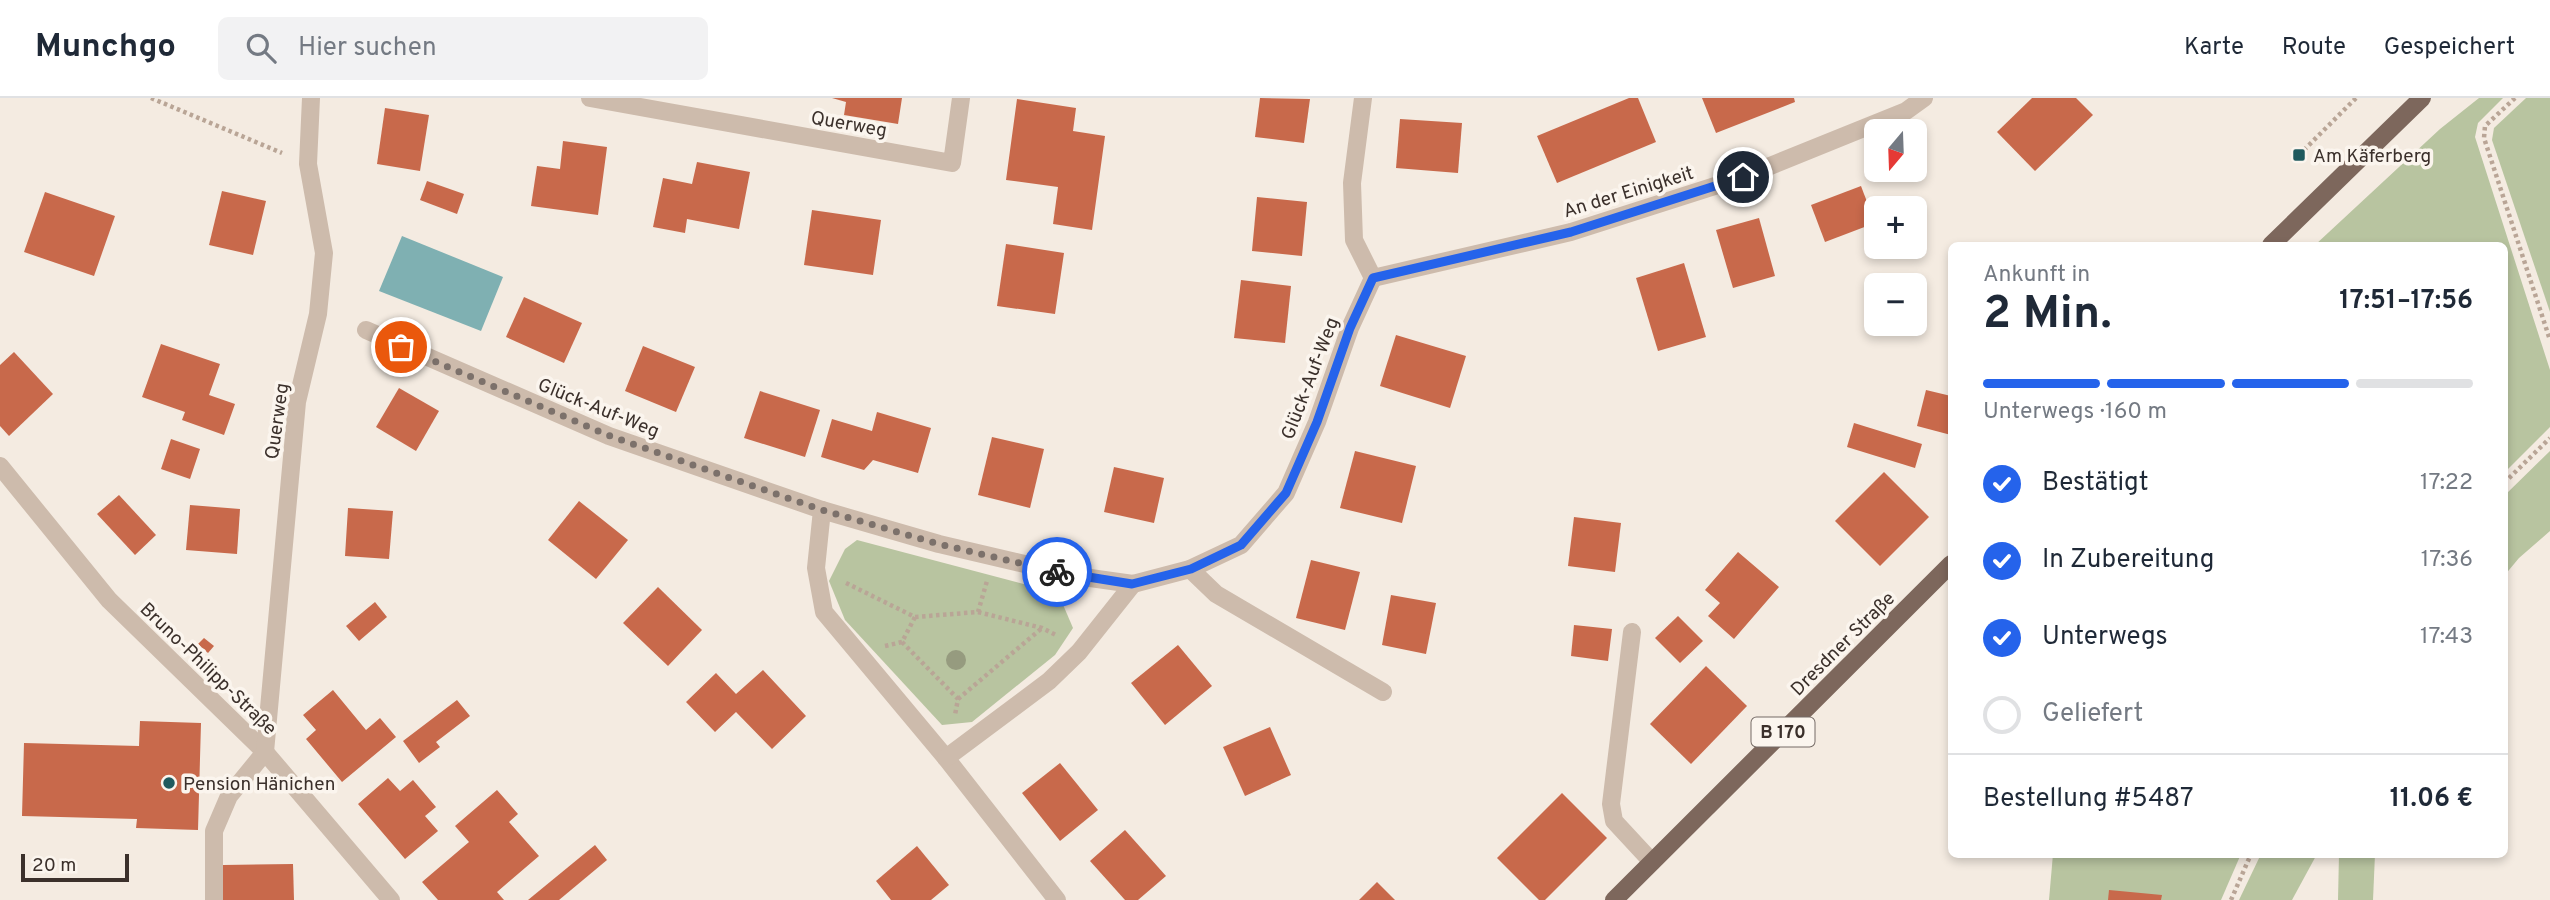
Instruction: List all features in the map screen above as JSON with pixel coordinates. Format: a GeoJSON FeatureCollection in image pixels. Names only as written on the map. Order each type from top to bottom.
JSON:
{"type":"FeatureCollection","features":[{"type":"Feature","properties":{"kind":"main road"},"geometry":{"type":"LineString","coordinates":[[2274,242],[2422,98]]}},
{"type":"Feature","properties":{"kind":"main road","name":"Dresdner Straße"},"geometry":{"type":"LineString","coordinates":[[1614,900],[1948,567]]}},
{"type":"Feature","properties":{"kind":"street","name":"Querweg"},"geometry":{"type":"LineString","coordinates":[[265,752],[297,402],[318,314],[324,253],[308,164],[311,98]]}},
{"type":"Feature","properties":{"kind":"street","name":"Querweg"},"geometry":{"type":"LineString","coordinates":[[590,98],[952,163],[961,98]]}},
{"type":"Feature","properties":{"kind":"street"},"geometry":{"type":"LineString","coordinates":[[1363,98],[1352,183],[1354,240],[1373,278]]}},
{"type":"Feature","properties":{"kind":"street","name":"An der Einigkeit"},"geometry":{"type":"LineString","coordinates":[[1373,278],[1571,232],[1743,177],[1906,111],[1924,98]]}},
{"type":"Feature","properties":{"kind":"street","name":"Glück-Auf-Weg"},"geometry":{"type":"LineString","coordinates":[[366,330],[610,436],[822,510],[939,544],[1076,576],[1132,584],[1191,569],[1241,545],[1286,493],[1317,422],[1350,328],[1373,278]]}},
{"type":"Feature","properties":{"kind":"street","name":"Bruno-Philipp-Straße"},"geometry":{"type":"LineString","coordinates":[[0,466],[109,600],[265,752],[391,900]]}},
{"type":"Feature","properties":{"kind":"street"},"geometry":{"type":"LineString","coordinates":[[822,510],[816,568],[824,612],[946,758],[1058,900]]}},
{"type":"Feature","properties":{"kind":"street"},"geometry":{"type":"LineString","coordinates":[[1191,569],[1216,594],[1383,692]]}},
{"type":"Feature","properties":{"kind":"street"},"geometry":{"type":"LineString","coordinates":[[946,758],[1049,681],[1083,647],[1132,584]]}},
{"type":"Feature","properties":{"kind":"street"},"geometry":{"type":"LineString","coordinates":[[1632,632],[1611,804],[1614,821],[1652,862]]}},
{"type":"Feature","properties":{"kind":"street"},"geometry":{"type":"LineString","coordinates":[[214,900],[214,831],[229,796],[265,752]]}},
{"type":"Feature","properties":{"kind":"path"},"geometry":{"type":"LineString","coordinates":[[151,98],[308,164]]}},
{"type":"Feature","properties":{"kind":"path"},"geometry":{"type":"LineString","coordinates":[[2299,155],[2356,98]]}},
{"type":"Feature","properties":{"kind":"path"},"geometry":{"type":"LineString","coordinates":[[2515,98],[2485,127],[2484,138],[2550,340]]}},
{"type":"Feature","properties":{"kind":"path"},"geometry":{"type":"LineString","coordinates":[[2508,479],[2550,438]]}},
{"type":"Feature","properties":{"kind":"path"},"geometry":{"type":"LineString","coordinates":[[978,612],[994,557]]}},
{"type":"Feature","properties":{"kind":"path"},"geometry":{"type":"LineString","coordinates":[[816,568],[915,617],[978,612],[1042,628],[1083,647]]}},
{"type":"Feature","properties":{"kind":"path"},"geometry":{"type":"LineString","coordinates":[[859,653],[902,642],[915,617]]}},
{"type":"Feature","properties":{"kind":"path"},"geometry":{"type":"LineString","coordinates":[[946,758],[958,699],[1042,628]]}},
{"type":"Feature","properties":{"kind":"path"},"geometry":{"type":"LineString","coordinates":[[902,642],[958,699]]}},
{"type":"Feature","properties":{"kind":"path"},"geometry":{"type":"LineString","coordinates":[[2231,900],[2249,858]]}},
{"type":"Feature","properties":{"kind":"green space"},"geometry":{"type":"Polygon","coordinates":[[[2479,98],[2503,98],[2478,123],[2475,137],[2550,370],[2550,427],[2508,469],[2508,242],[2318,242],[2440,129],[2479,98]]]}},
{"type":"Feature","properties":{"kind":"green space"},"geometry":{"type":"Polygon","coordinates":[[[2526,98],[2550,98],[2550,312],[2492,140],[2494,128],[2526,98]]]}},
{"type":"Feature","properties":{"kind":"green space"},"geometry":{"type":"Polygon","coordinates":[[[2550,451],[2550,531],[2508,571],[2508,492],[2550,451]]]}},
{"type":"Feature","properties":{"kind":"green space"},"geometry":{"type":"Polygon","coordinates":[[[857,540],[1058,593],[1073,628],[1055,655],[972,722],[942,725],[845,620],[829,581],[845,549],[857,540]]]}},
{"type":"Feature","properties":{"kind":"green space"},"geometry":{"type":"Polygon","coordinates":[[[2053,858],[2239,858],[2221,900],[2049,900],[2053,858]]]}},
{"type":"Feature","properties":{"kind":"green space"},"geometry":{"type":"Polygon","coordinates":[[[2259,858],[2315,858],[2292,900],[2239,900],[2259,858]]]}},
{"type":"Feature","properties":{"kind":"green space"},"geometry":{"type":"Polygon","coordinates":[[[2339,858],[2375,858],[2373,900],[2338,900],[2339,858]]]}},
{"type":"Feature","properties":{"kind":"water"},"geometry":{"type":"Polygon","coordinates":[[[402,236],[503,277],[481,331],[379,291],[402,236]]]}},
{"type":"Feature","properties":{"kind":"building"},"geometry":{"type":"Polygon","coordinates":[[[832,98],[902,98],[898,124],[844,115],[846,102],[832,98]]]}},
{"type":"Feature","properties":{"kind":"building"},"geometry":{"type":"Polygon","coordinates":[[[1260,98],[1310,99],[1304,143],[1255,137],[1260,98]]]}},
{"type":"Feature","properties":{"kind":"building"},"geometry":{"type":"Polygon","coordinates":[[[1629,98],[1638,98],[1656,142],[1557,183],[1537,136],[1629,98]]]}},
{"type":"Feature","properties":{"kind":"building"},"geometry":{"type":"Polygon","coordinates":[[[1702,98],[1794,98],[1795,102],[1716,133],[1702,98]]]}},
{"type":"Feature","properties":{"kind":"building"},"geometry":{"type":"Polygon","coordinates":[[[2032,98],[2076,98],[2093,115],[2035,171],[1997,132],[2032,98]]]}},
{"type":"Feature","properties":{"kind":"building"},"geometry":{"type":"Polygon","coordinates":[[[1017,99],[1076,108],[1073,131],[1105,136],[1092,230],[1053,224],[1058,187],[1006,180],[1017,99]]]}},
{"type":"Feature","properties":{"kind":"building"},"geometry":{"type":"Polygon","coordinates":[[[385,108],[429,115],[420,171],[377,164],[385,108]]]}},
{"type":"Feature","properties":{"kind":"building"},"geometry":{"type":"Polygon","coordinates":[[[1400,119],[1462,123],[1458,173],[1396,168],[1400,119]]]}},
{"type":"Feature","properties":{"kind":"building"},"geometry":{"type":"Polygon","coordinates":[[[563,141],[607,147],[598,215],[531,206],[537,166],[560,169],[563,141]]]}},
{"type":"Feature","properties":{"kind":"building"},"geometry":{"type":"Polygon","coordinates":[[[697,162],[750,172],[739,229],[687,219],[685,233],[653,227],[663,178],[692,184],[697,162]]]}},
{"type":"Feature","properties":{"kind":"building"},"geometry":{"type":"Polygon","coordinates":[[[427,181],[464,194],[457,214],[420,200],[427,181]]]}},
{"type":"Feature","properties":{"kind":"building"},"geometry":{"type":"Polygon","coordinates":[[[1861,186],[1865,196],[1864,227],[1825,242],[1811,205],[1861,186]]]}},
{"type":"Feature","properties":{"kind":"building"},"geometry":{"type":"Polygon","coordinates":[[[222,191],[266,201],[253,255],[209,245],[222,191]]]}},
{"type":"Feature","properties":{"kind":"building"},"geometry":{"type":"Polygon","coordinates":[[[45,192],[115,216],[94,276],[24,252],[45,192]]]}},
{"type":"Feature","properties":{"kind":"building"},"geometry":{"type":"Polygon","coordinates":[[[1257,197],[1307,202],[1302,256],[1252,251],[1257,197]]]}},
{"type":"Feature","properties":{"kind":"building"},"geometry":{"type":"Polygon","coordinates":[[[812,210],[881,220],[873,275],[804,265],[812,210]]]}},
{"type":"Feature","properties":{"kind":"building"},"geometry":{"type":"Polygon","coordinates":[[[1759,218],[1775,276],[1733,288],[1716,230],[1759,218]]]}},
{"type":"Feature","properties":{"kind":"building"},"geometry":{"type":"Polygon","coordinates":[[[1006,244],[1064,253],[1055,314],[997,306],[1006,244]]]}},
{"type":"Feature","properties":{"kind":"building"},"geometry":{"type":"Polygon","coordinates":[[[1684,263],[1706,337],[1658,351],[1636,278],[1684,263]]]}},
{"type":"Feature","properties":{"kind":"building"},"geometry":{"type":"Polygon","coordinates":[[[1241,280],[1291,286],[1285,343],[1234,338],[1241,280]]]}},
{"type":"Feature","properties":{"kind":"building"},"geometry":{"type":"Polygon","coordinates":[[[524,297],[582,323],[564,363],[506,337],[524,297]]]}},
{"type":"Feature","properties":{"kind":"building"},"geometry":{"type":"Polygon","coordinates":[[[1396,335],[1466,356],[1450,408],[1380,386],[1396,335]]]}},
{"type":"Feature","properties":{"kind":"building"},"geometry":{"type":"Polygon","coordinates":[[[161,344],[220,364],[209,395],[235,404],[224,435],[182,420],[185,412],[142,397],[161,344]]]}},
{"type":"Feature","properties":{"kind":"building"},"geometry":{"type":"Polygon","coordinates":[[[643,346],[695,367],[676,412],[625,391],[643,346]]]}},
{"type":"Feature","properties":{"kind":"building"},"geometry":{"type":"Polygon","coordinates":[[[14,352],[53,394],[9,436],[0,426],[0,365],[14,352]]]}},
{"type":"Feature","properties":{"kind":"building"},"geometry":{"type":"Polygon","coordinates":[[[399,388],[439,411],[416,451],[376,427],[399,388]]]}},
{"type":"Feature","properties":{"kind":"building"},"geometry":{"type":"Polygon","coordinates":[[[1926,390],[1948,395],[1948,434],[1917,426],[1926,390]]]}},
{"type":"Feature","properties":{"kind":"building"},"geometry":{"type":"Polygon","coordinates":[[[760,391],[820,410],[805,457],[744,438],[760,391]]]}},
{"type":"Feature","properties":{"kind":"building"},"geometry":{"type":"Polygon","coordinates":[[[877,412],[931,428],[918,473],[873,460],[864,470],[821,457],[832,419],[872,431],[877,412]]]}},
{"type":"Feature","properties":{"kind":"building"},"geometry":{"type":"Polygon","coordinates":[[[1854,423],[1922,444],[1915,468],[1847,447],[1854,423]]]}},
{"type":"Feature","properties":{"kind":"building"},"geometry":{"type":"Polygon","coordinates":[[[992,437],[1044,449],[1030,508],[978,495],[992,437]]]}},
{"type":"Feature","properties":{"kind":"building"},"geometry":{"type":"Polygon","coordinates":[[[171,439],[200,449],[190,479],[161,469],[171,439]]]}},
{"type":"Feature","properties":{"kind":"building"},"geometry":{"type":"Polygon","coordinates":[[[1355,451],[1416,466],[1402,523],[1340,508],[1355,451]]]}},
{"type":"Feature","properties":{"kind":"building"},"geometry":{"type":"Polygon","coordinates":[[[1114,467],[1164,478],[1154,523],[1104,512],[1114,467]]]}},
{"type":"Feature","properties":{"kind":"building"},"geometry":{"type":"Polygon","coordinates":[[[1884,472],[1929,517],[1880,566],[1835,521],[1884,472]]]}},
{"type":"Feature","properties":{"kind":"building"},"geometry":{"type":"Polygon","coordinates":[[[119,495],[156,535],[135,555],[97,514],[119,495]]]}},
{"type":"Feature","properties":{"kind":"building"},"geometry":{"type":"Polygon","coordinates":[[[579,501],[628,540],[596,579],[548,540],[579,501]]]}},
{"type":"Feature","properties":{"kind":"building"},"geometry":{"type":"Polygon","coordinates":[[[190,505],[240,509],[237,554],[186,550],[190,505]]]}},
{"type":"Feature","properties":{"kind":"building"},"geometry":{"type":"Polygon","coordinates":[[[348,508],[393,511],[389,559],[345,556],[348,508]]]}},
{"type":"Feature","properties":{"kind":"building"},"geometry":{"type":"Polygon","coordinates":[[[1574,517],[1621,523],[1615,572],[1568,566],[1574,517]]]}},
{"type":"Feature","properties":{"kind":"building"},"geometry":{"type":"Polygon","coordinates":[[[1738,552],[1779,587],[1734,639],[1708,616],[1720,603],[1705,590],[1738,552]]]}},
{"type":"Feature","properties":{"kind":"building"},"geometry":{"type":"Polygon","coordinates":[[[1311,560],[1360,572],[1345,630],[1296,618],[1311,560]]]}},
{"type":"Feature","properties":{"kind":"building"},"geometry":{"type":"Polygon","coordinates":[[[658,587],[702,630],[668,666],[623,623],[658,587]]]}},
{"type":"Feature","properties":{"kind":"building"},"geometry":{"type":"Polygon","coordinates":[[[1391,595],[1436,603],[1426,654],[1382,645],[1391,595]]]}},
{"type":"Feature","properties":{"kind":"building"},"geometry":{"type":"Polygon","coordinates":[[[375,602],[387,617],[359,641],[346,626],[375,602]]]}},
{"type":"Feature","properties":{"kind":"building"},"geometry":{"type":"Polygon","coordinates":[[[1678,616],[1703,641],[1680,663],[1655,638],[1678,616]]]}},
{"type":"Feature","properties":{"kind":"building"},"geometry":{"type":"Polygon","coordinates":[[[1574,625],[1612,629],[1608,661],[1571,656],[1574,625]]]}},
{"type":"Feature","properties":{"kind":"building"},"geometry":{"type":"Polygon","coordinates":[[[204,638],[214,646],[208,653],[198,644],[204,638]]]}},
{"type":"Feature","properties":{"kind":"building"},"geometry":{"type":"Polygon","coordinates":[[[1178,645],[1212,686],[1165,725],[1131,683],[1178,645]]]}},
{"type":"Feature","properties":{"kind":"building"},"geometry":{"type":"Polygon","coordinates":[[[1706,666],[1747,706],[1691,764],[1650,724],[1706,666]]]}},
{"type":"Feature","properties":{"kind":"building"},"geometry":{"type":"Polygon","coordinates":[[[763,670],[806,716],[772,749],[736,712],[715,732],[686,702],[716,673],[736,694],[763,670]]]}},
{"type":"Feature","properties":{"kind":"building"},"geometry":{"type":"Polygon","coordinates":[[[333,690],[366,730],[380,718],[396,737],[342,782],[306,739],[316,730],[303,715],[333,690]]]}},
{"type":"Feature","properties":{"kind":"building"},"geometry":{"type":"Polygon","coordinates":[[[457,700],[470,716],[436,742],[440,747],[419,763],[403,741],[457,700]]]}},
{"type":"Feature","properties":{"kind":"building"},"geometry":{"type":"Polygon","coordinates":[[[140,721],[201,723],[198,830],[136,828],[137,819],[22,816],[24,743],[139,746],[140,721]]]}},
{"type":"Feature","properties":{"kind":"building"},"geometry":{"type":"Polygon","coordinates":[[[1270,727],[1291,775],[1245,796],[1223,747],[1270,727]]]}},
{"type":"Feature","properties":{"kind":"building"},"geometry":{"type":"Polygon","coordinates":[[[1060,763],[1098,810],[1060,841],[1022,793],[1060,763]]]}},
{"type":"Feature","properties":{"kind":"building"},"geometry":{"type":"Polygon","coordinates":[[[388,778],[400,791],[413,780],[436,807],[425,816],[438,831],[405,859],[358,804],[388,778]]]}},
{"type":"Feature","properties":{"kind":"building"},"geometry":{"type":"Polygon","coordinates":[[[497,790],[518,814],[509,822],[539,856],[497,892],[504,900],[438,900],[422,882],[469,842],[455,826],[497,790]]]}},
{"type":"Feature","properties":{"kind":"building"},"geometry":{"type":"Polygon","coordinates":[[[1562,793],[1607,838],[1545,900],[1539,900],[1497,858],[1562,793]]]}},
{"type":"Feature","properties":{"kind":"building"},"geometry":{"type":"Polygon","coordinates":[[[1125,830],[1166,876],[1138,900],[1125,900],[1090,861],[1125,830]]]}},
{"type":"Feature","properties":{"kind":"building"},"geometry":{"type":"Polygon","coordinates":[[[595,845],[607,860],[559,900],[528,900],[595,845]]]}},
{"type":"Feature","properties":{"kind":"building"},"geometry":{"type":"Polygon","coordinates":[[[917,846],[949,885],[931,900],[891,900],[876,881],[917,846]]]}},
{"type":"Feature","properties":{"kind":"building"},"geometry":{"type":"Polygon","coordinates":[[[293,864],[294,900],[223,900],[223,865],[293,864]]]}},
{"type":"Feature","properties":{"kind":"building"},"geometry":{"type":"Polygon","coordinates":[[[1377,882],[1395,900],[1359,900],[1377,882]]]}},
{"type":"Feature","properties":{"kind":"building"},"geometry":{"type":"Polygon","coordinates":[[[2109,890],[2162,895],[2161,900],[2108,900],[2109,890]]]}},
{"type":"Feature","properties":{"kind":"way so far"},"geometry":{"type":"LineString","coordinates":[[401,347],[610,436],[822,510],[939,544],[1057,572]]}},
{"type":"Feature","properties":{"kind":"place","name":"Am Käferberg"},"geometry":{"type":"Point","coordinates":[2299,155]}},
{"type":"Feature","properties":{"kind":"place","name":"Pension Hänichen"},"geometry":{"type":"Point","coordinates":[169,783]}},
{"type":"Feature","properties":{"kind":"route"},"geometry":{"type":"LineString","coordinates":[[1057,572],[1132,584],[1191,569],[1241,545],[1286,493],[1317,422],[1350,328],[1373,278],[1571,232],[1743,177]]}}]}
